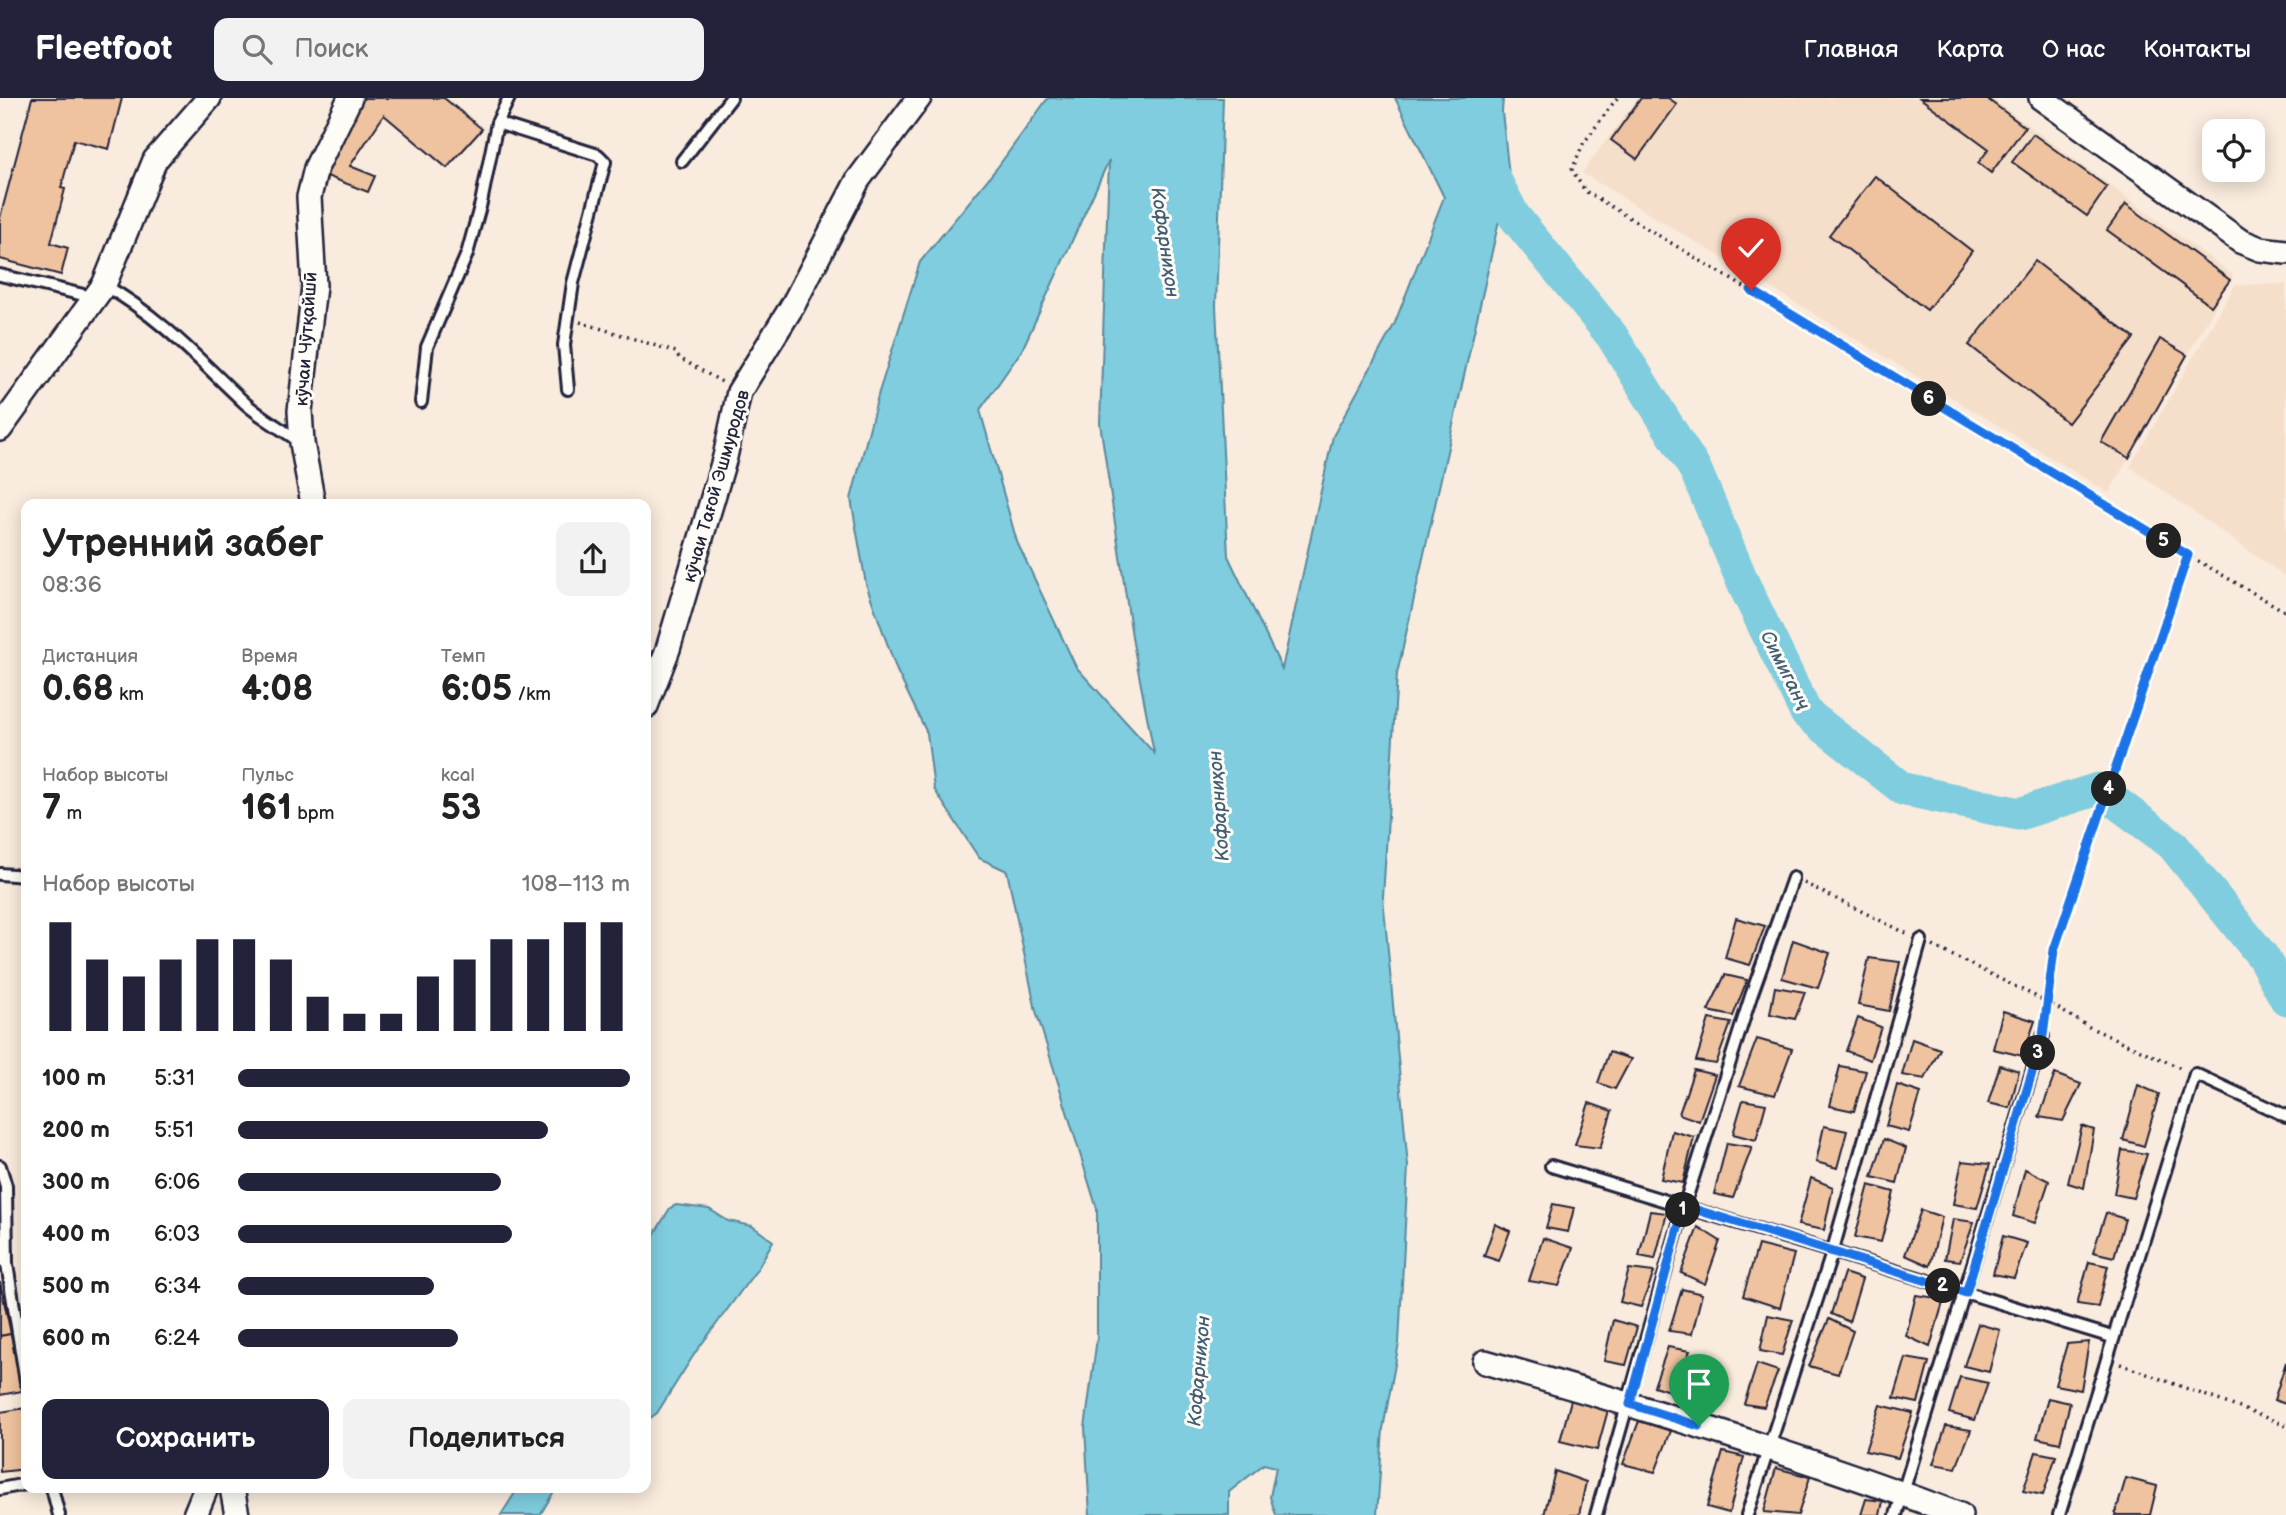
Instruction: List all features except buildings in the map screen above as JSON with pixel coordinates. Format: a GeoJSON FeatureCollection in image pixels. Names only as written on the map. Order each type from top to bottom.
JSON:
{"type":"FeatureCollection","features":[{"type":"Feature","properties":{"kind":"street"},"geometry":{"type":"LineString","coordinates":[[0,429],[100,291],[155,160],[209,98]]}},
{"type":"Feature","properties":{"kind":"street","name":"кӯчаи Чӯтқайшӣ"},"geometry":{"type":"LineString","coordinates":[[312,499],[302,443],[300,411],[314,286],[309,197],[316,168],[350,98]]}},
{"type":"Feature","properties":{"kind":"street","name":"кӯчаи Тағой Эшмуродов"},"geometry":{"type":"LineString","coordinates":[[651,693],[668,649],[725,457],[739,392],[793,305],[858,180],[919,98]]}},
{"type":"Feature","properties":{"kind":"street"},"geometry":{"type":"LineString","coordinates":[[2041,98],[2240,241],[2260,249],[2286,252]]}},
{"type":"Feature","properties":{"kind":"street"},"geometry":{"type":"LineString","coordinates":[[1485,1363],[1630,1404],[1769,1449],[1900,1504],[1960,1515]]}},
{"type":"Feature","properties":{"kind":"street"},"geometry":{"type":"LineString","coordinates":[[195,1515],[204,1493]]}},
{"type":"Feature","properties":{"kind":"street"},"geometry":{"type":"LineString","coordinates":[[233,1493],[237,1515]]}},
{"type":"Feature","properties":{"kind":"lane"},"geometry":{"type":"LineString","coordinates":[[421,402],[427,347],[467,254],[481,203],[497,123],[509,98]]}},
{"type":"Feature","properties":{"kind":"lane"},"geometry":{"type":"LineString","coordinates":[[682,161],[731,98]]}},
{"type":"Feature","properties":{"kind":"lane"},"geometry":{"type":"LineString","coordinates":[[497,123],[598,155],[605,162],[583,239],[568,318],[564,345],[568,389]]}},
{"type":"Feature","properties":{"kind":"lane"},"geometry":{"type":"LineString","coordinates":[[0,275],[100,291],[138,304],[184,342],[248,406],[302,443]]}},
{"type":"Feature","properties":{"kind":"lane"},"geometry":{"type":"LineString","coordinates":[[0,874],[21,876]]}},
{"type":"Feature","properties":{"kind":"lane"},"geometry":{"type":"LineString","coordinates":[[1596,1515],[1630,1404],[1684,1206],[1751,996],[1794,878]]}},
{"type":"Feature","properties":{"kind":"lane"},"geometry":{"type":"LineString","coordinates":[[1747,1515],[1832,1253],[1921,940]]}},
{"type":"Feature","properties":{"kind":"lane"},"geometry":{"type":"LineString","coordinates":[[1900,1504],[2043,1036]]}},
{"type":"Feature","properties":{"kind":"lane"},"geometry":{"type":"LineString","coordinates":[[2059,1515],[2195,1074],[2286,1116]]}},
{"type":"Feature","properties":{"kind":"lane"},"geometry":{"type":"LineString","coordinates":[[0,1166],[6,1186],[3,1261],[21,1356]]}},
{"type":"Feature","properties":{"kind":"lane"},"geometry":{"type":"LineString","coordinates":[[1551,1166],[2112,1337]]}},
{"type":"Feature","properties":{"kind":"lane"},"geometry":{"type":"LineString","coordinates":[[0,1489],[21,1485]]}},
{"type":"Feature","properties":{"kind":"lane"},"geometry":{"type":"LineString","coordinates":[[53,1493],[59,1515]]}},
{"type":"Feature","properties":{"kind":"path"},"geometry":{"type":"LineString","coordinates":[[1617,98],[1583,144],[1572,170],[1585,191],[2286,612]]}},
{"type":"Feature","properties":{"kind":"path"},"geometry":{"type":"LineString","coordinates":[[568,318],[676,352],[679,358],[739,392]]}},
{"type":"Feature","properties":{"kind":"path"},"geometry":{"type":"LineString","coordinates":[[2043,1036],[2054,950],[2188,555]]}},
{"type":"Feature","properties":{"kind":"path"},"geometry":{"type":"LineString","coordinates":[[1794,878],[2048,1002],[2091,1028],[2195,1074]]}},
{"type":"Feature","properties":{"kind":"path"},"geometry":{"type":"LineString","coordinates":[[2105,1359],[2286,1425]]}},
{"type":"Feature","properties":{"kind":"shaded area"},"geometry":{"type":"Polygon","coordinates":[[[1638,98],[1991,98],[2233,275],[2109,493],[1582,173],[1638,98]]]}},
{"type":"Feature","properties":{"kind":"shaded area"},"geometry":{"type":"Polygon","coordinates":[[[2286,284],[2286,577],[2130,467],[2235,285],[2286,284]]]}},
{"type":"Feature","properties":{"kind":"water","name":"Кофарниҳон"},"geometry":{"type":"Polygon","coordinates":[[[1048,98],[1223,98],[1216,306],[1228,556],[1282,669],[1333,436],[1394,325],[1444,197],[1395,98],[1503,98],[1509,176],[1397,674],[1383,897],[1408,1166],[1399,1343],[1383,1429],[1377,1515],[1276,1515],[1270,1497],[1276,1467],[1264,1464],[1229,1492],[1229,1515],[1090,1515],[1085,1428],[1097,1338],[1097,1209],[1036,1011],[1007,871],[979,858],[934,789],[927,733],[897,671],[866,584],[851,499],[879,392],[920,262],[997,168],[1048,98]],[[1109,160],[1022,350],[980,410],[1017,542],[1076,667],[1154,753],[1133,643],[1100,423],[1109,160]]]}},
{"type":"Feature","properties":{"kind":"water"},"geometry":{"type":"Polygon","coordinates":[[[676,1205],[709,1209],[728,1221],[752,1226],[773,1241],[758,1268],[695,1353],[657,1413],[651,1417],[651,1240],[670,1208],[676,1205]]]}},
{"type":"Feature","properties":{"kind":"water"},"geometry":{"type":"Polygon","coordinates":[[[515,1493],[553,1493],[540,1515],[501,1515],[515,1493]]]}},
{"type":"Feature","properties":{"kind":"waterway","name":"Симиганҷ"},"geometry":{"type":"LineString","coordinates":[[1482,98],[1491,172],[1514,216],[1612,336],[1696,471],[1744,585],[1806,713],[1903,789],[2019,814],[2098,789],[2172,844],[2263,957],[2286,999]]}},
{"type":"Feature","properties":{"kind":"route"},"geometry":{"type":"LineString","coordinates":[[1699,1426],[1630,1404],[1684,1206],[1966,1293],[2043,1036],[2054,950],[2188,555],[1751,290]]}}]}
